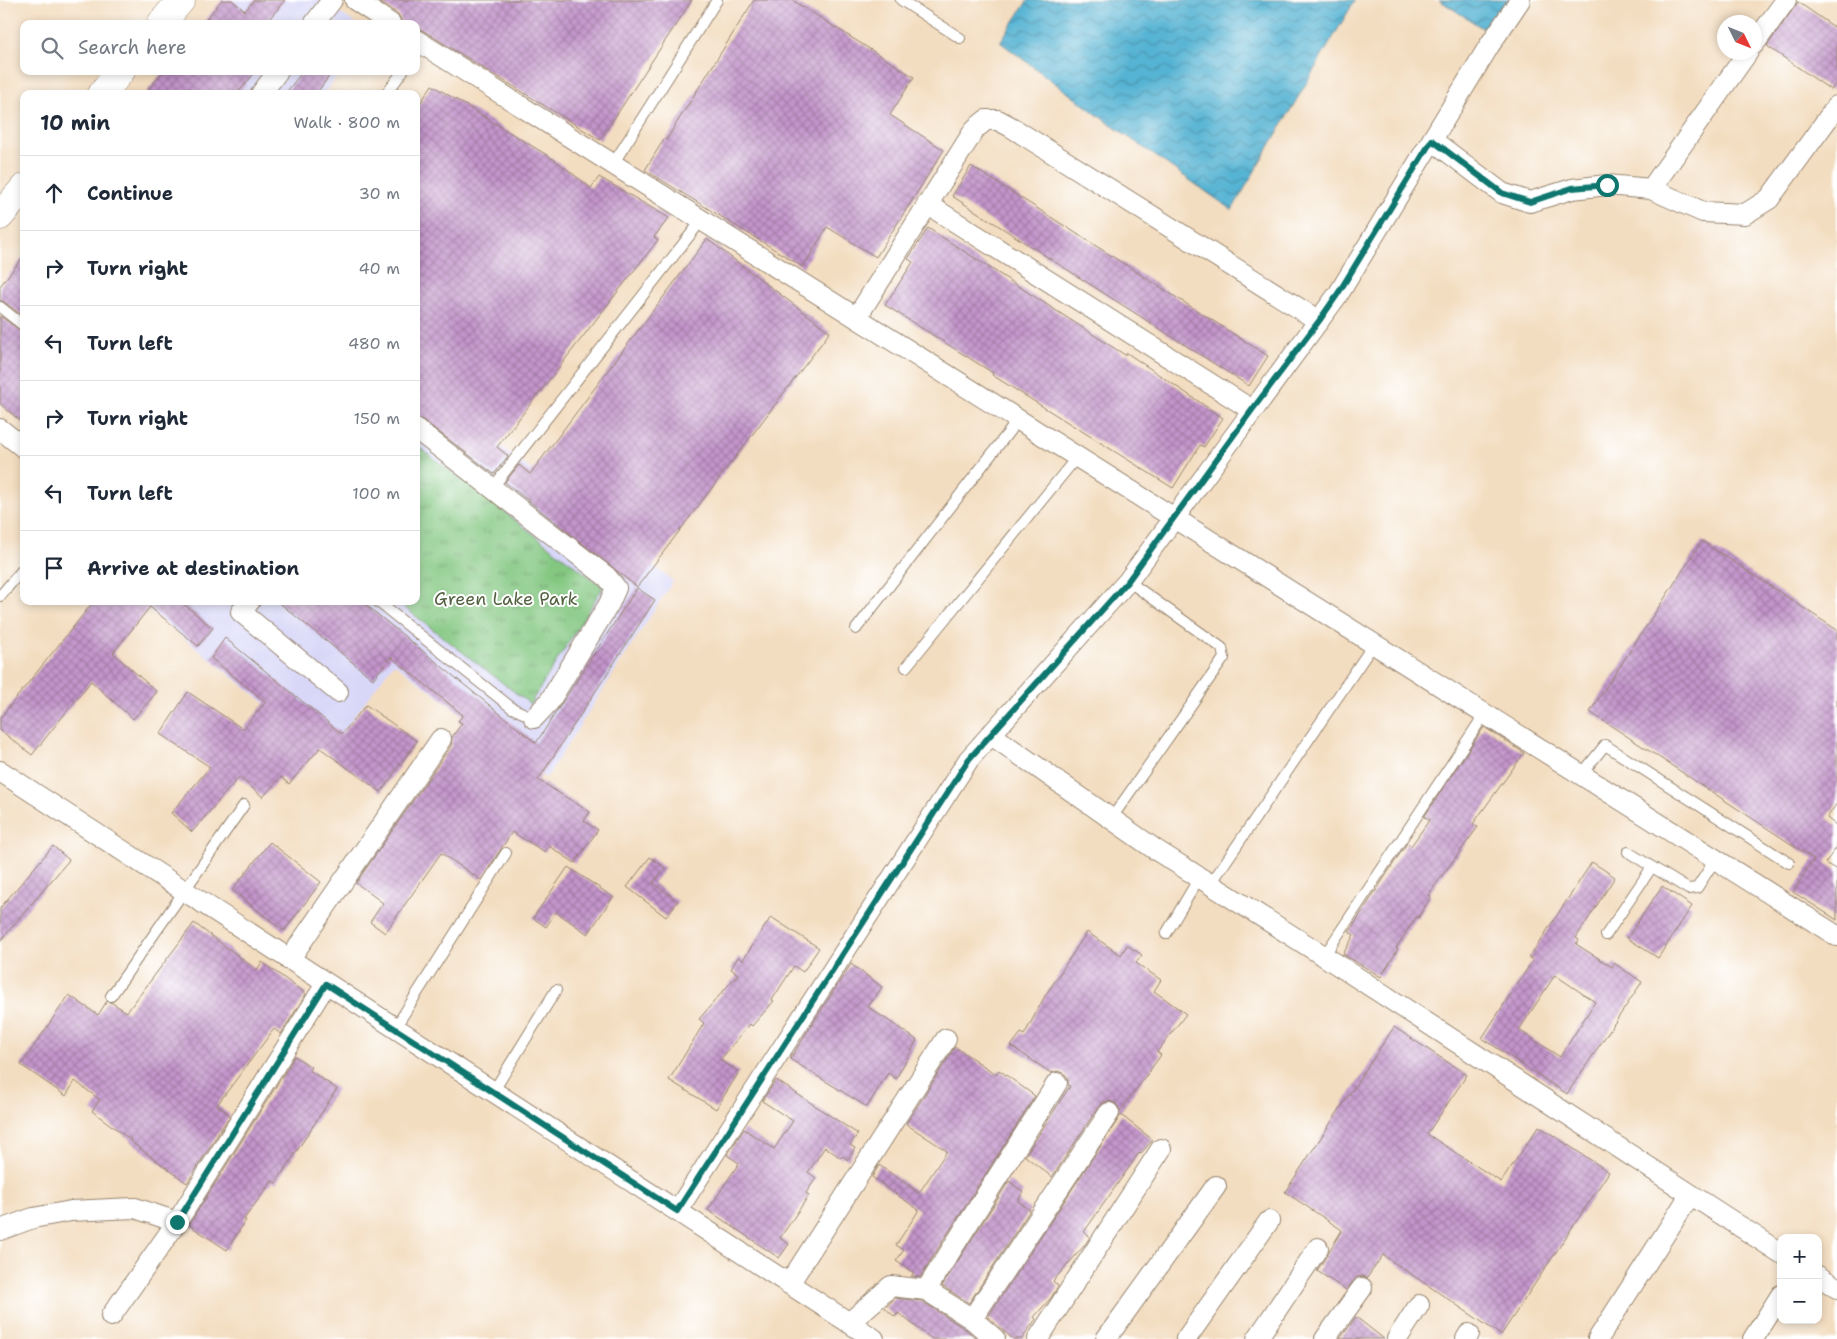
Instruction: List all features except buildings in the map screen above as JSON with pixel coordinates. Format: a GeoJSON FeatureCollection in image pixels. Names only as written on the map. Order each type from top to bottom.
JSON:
{"type":"FeatureCollection","features":[{"type":"Feature","properties":{"kind":"main road"},"geometry":{"type":"LineString","coordinates":[[164,20],[181,0]]}},
{"type":"Feature","properties":{"kind":"main road"},"geometry":{"type":"LineString","coordinates":[[105,90],[118,75]]}},
{"type":"Feature","properties":{"kind":"main road"},"geometry":{"type":"LineString","coordinates":[[0,216],[20,193]]}},
{"type":"Feature","properties":{"kind":"street"},"geometry":{"type":"LineString","coordinates":[[317,20],[332,0]]}},
{"type":"Feature","properties":{"kind":"street"},"geometry":{"type":"LineString","coordinates":[[355,0],[385,20]]}},
{"type":"Feature","properties":{"kind":"street"},"geometry":{"type":"LineString","coordinates":[[677,1211],[969,759],[1128,581],[1319,321],[1339,292],[1489,46],[1520,0]]}},
{"type":"Feature","properties":{"kind":"street"},"geometry":{"type":"LineString","coordinates":[[1762,33],[1786,0]]}},
{"type":"Feature","properties":{"kind":"street"},"geometry":{"type":"LineString","coordinates":[[420,47],[613,164],[701,221],[857,317],[1173,519],[1837,936]]}},
{"type":"Feature","properties":{"kind":"street"},"geometry":{"type":"LineString","coordinates":[[1651,189],[1742,60]]}},
{"type":"Feature","properties":{"kind":"street"},"geometry":{"type":"LineString","coordinates":[[264,90],[275,75]]}},
{"type":"Feature","properties":{"kind":"street"},"geometry":{"type":"LineString","coordinates":[[1432,140],[1502,193],[1530,202],[1572,188],[1607,185],[1651,189],[1703,212],[1745,214],[1769,199],[1837,106]]}},
{"type":"Feature","properties":{"kind":"street"},"geometry":{"type":"LineString","coordinates":[[857,317],[926,204],[975,129],[986,120],[998,120],[1011,126],[1319,321]]}},
{"type":"Feature","properties":{"kind":"street"},"geometry":{"type":"LineString","coordinates":[[926,204],[1252,410]]}},
{"type":"Feature","properties":{"kind":"street"},"geometry":{"type":"LineString","coordinates":[[0,429],[20,445]]}},
{"type":"Feature","properties":{"kind":"street"},"geometry":{"type":"LineString","coordinates":[[420,432],[493,487],[606,577],[616,588],[609,604],[549,702],[534,718]]}},
{"type":"Feature","properties":{"kind":"street"},"geometry":{"type":"LineString","coordinates":[[240,605],[338,692]]}},
{"type":"Feature","properties":{"kind":"street"},"geometry":{"type":"LineString","coordinates":[[990,734],[1111,819],[1205,881],[1324,956],[1777,1250]]}},
{"type":"Feature","properties":{"kind":"street"},"geometry":{"type":"LineString","coordinates":[[289,960],[441,739]]}},
{"type":"Feature","properties":{"kind":"street"},"geometry":{"type":"LineString","coordinates":[[0,771],[874,1339]]}},
{"type":"Feature","properties":{"kind":"street"},"geometry":{"type":"LineString","coordinates":[[111,1316],[177,1222],[326,984]]}},
{"type":"Feature","properties":{"kind":"street"},"geometry":{"type":"LineString","coordinates":[[789,1284],[946,1039]]}},
{"type":"Feature","properties":{"kind":"street"},"geometry":{"type":"LineString","coordinates":[[926,1290],[1057,1083]]}},
{"type":"Feature","properties":{"kind":"street"},"geometry":{"type":"LineString","coordinates":[[972,1319],[1109,1113]]}},
{"type":"Feature","properties":{"kind":"street"},"geometry":{"type":"LineString","coordinates":[[1038,1339],[1161,1149]]}},
{"type":"Feature","properties":{"kind":"street"},"geometry":{"type":"LineString","coordinates":[[1106,1339],[1216,1186]]}},
{"type":"Feature","properties":{"kind":"street"},"geometry":{"type":"LineString","coordinates":[[1598,1339],[1690,1195]]}},
{"type":"Feature","properties":{"kind":"street"},"geometry":{"type":"LineString","coordinates":[[0,1230],[33,1218],[71,1211],[112,1208],[135,1208],[177,1222]]}},
{"type":"Feature","properties":{"kind":"street"},"geometry":{"type":"LineString","coordinates":[[1186,1339],[1269,1220]]}},
{"type":"Feature","properties":{"kind":"street"},"geometry":{"type":"LineString","coordinates":[[1257,1339],[1318,1248]]}},
{"type":"Feature","properties":{"kind":"street"},"geometry":{"type":"LineString","coordinates":[[1822,1279],[1837,1288]]}},
{"type":"Feature","properties":{"kind":"street"},"geometry":{"type":"LineString","coordinates":[[849,1323],[890,1286],[926,1290],[972,1319],[995,1339]]}},
{"type":"Feature","properties":{"kind":"street"},"geometry":{"type":"LineString","coordinates":[[1325,1339],[1362,1288]]}},
{"type":"Feature","properties":{"kind":"street"},"geometry":{"type":"LineString","coordinates":[[1753,1339],[1777,1301]]}},
{"type":"Feature","properties":{"kind":"street"},"geometry":{"type":"LineString","coordinates":[[1397,1339],[1419,1305]]}},
{"type":"Feature","properties":{"kind":"lane"},"geometry":{"type":"LineString","coordinates":[[613,164],[717,0]]}},
{"type":"Feature","properties":{"kind":"lane"},"geometry":{"type":"LineString","coordinates":[[901,0],[960,38]]}},
{"type":"Feature","properties":{"kind":"lane"},"geometry":{"type":"LineString","coordinates":[[389,90],[400,75]]}},
{"type":"Feature","properties":{"kind":"lane"},"geometry":{"type":"LineString","coordinates":[[493,487],[701,221]]}},
{"type":"Feature","properties":{"kind":"lane"},"geometry":{"type":"LineString","coordinates":[[0,307],[20,323]]}},
{"type":"Feature","properties":{"kind":"lane"},"geometry":{"type":"LineString","coordinates":[[856,629],[1018,420]]}},
{"type":"Feature","properties":{"kind":"lane"},"geometry":{"type":"LineString","coordinates":[[906,667],[1077,457]]}},
{"type":"Feature","properties":{"kind":"lane"},"geometry":{"type":"LineString","coordinates":[[0,596],[20,573]]}},
{"type":"Feature","properties":{"kind":"lane"},"geometry":{"type":"LineString","coordinates":[[1111,819],[1224,658],[1222,648],[1128,581]]}},
{"type":"Feature","properties":{"kind":"lane"},"geometry":{"type":"LineString","coordinates":[[382,605],[512,708],[534,718]]}},
{"type":"Feature","properties":{"kind":"lane"},"geometry":{"type":"LineString","coordinates":[[1166,934],[1373,645]]}},
{"type":"Feature","properties":{"kind":"lane"},"geometry":{"type":"LineString","coordinates":[[1324,956],[1484,715]]}},
{"type":"Feature","properties":{"kind":"lane"},"geometry":{"type":"LineString","coordinates":[[1580,776],[1605,745],[1789,862]]}},
{"type":"Feature","properties":{"kind":"lane"},"geometry":{"type":"LineString","coordinates":[[111,996],[244,806]]}},
{"type":"Feature","properties":{"kind":"lane"},"geometry":{"type":"LineString","coordinates":[[395,1028],[506,852]]}},
{"type":"Feature","properties":{"kind":"lane"},"geometry":{"type":"LineString","coordinates":[[1628,852],[1688,889],[1697,888],[1715,860]]}},
{"type":"Feature","properties":{"kind":"lane"},"geometry":{"type":"LineString","coordinates":[[1606,935],[1652,867]]}},
{"type":"Feature","properties":{"kind":"lane"},"geometry":{"type":"LineString","coordinates":[[493,1092],[556,990]]}},
{"type":"Feature","properties":{"kind":"shaded area"},"geometry":{"type":"Polygon","coordinates":[[[226,0],[319,0],[351,20],[209,20],[226,0]]]}},
{"type":"Feature","properties":{"kind":"shaded area"},"geometry":{"type":"Polygon","coordinates":[[[163,75],[339,75],[326,90],[151,90],[163,75]]]}},
{"type":"Feature","properties":{"kind":"shaded area"},"geometry":{"type":"Polygon","coordinates":[[[420,383],[673,581],[546,778],[394,663],[327,753],[143,605],[420,605],[420,383]]]}},
{"type":"Feature","properties":{"kind":"green space","name":"Green Lake Park"},"geometry":{"type":"Polygon","coordinates":[[[420,448],[603,587],[530,704],[401,605],[420,605],[420,448]]]}},
{"type":"Feature","properties":{"kind":"water"},"geometry":{"type":"Polygon","coordinates":[[[1028,0],[1355,0],[1232,210],[1103,119],[1000,42],[1028,0]]]}},
{"type":"Feature","properties":{"kind":"water"},"geometry":{"type":"Polygon","coordinates":[[[1439,0],[1511,0],[1490,33],[1439,0]]]}},
{"type":"Feature","properties":{"kind":"route"},"geometry":{"type":"LineString","coordinates":[[177,1222],[326,984],[677,1211],[969,759],[1128,581],[1339,292],[1432,140],[1502,193],[1530,202],[1572,188],[1607,185]]}}]}
